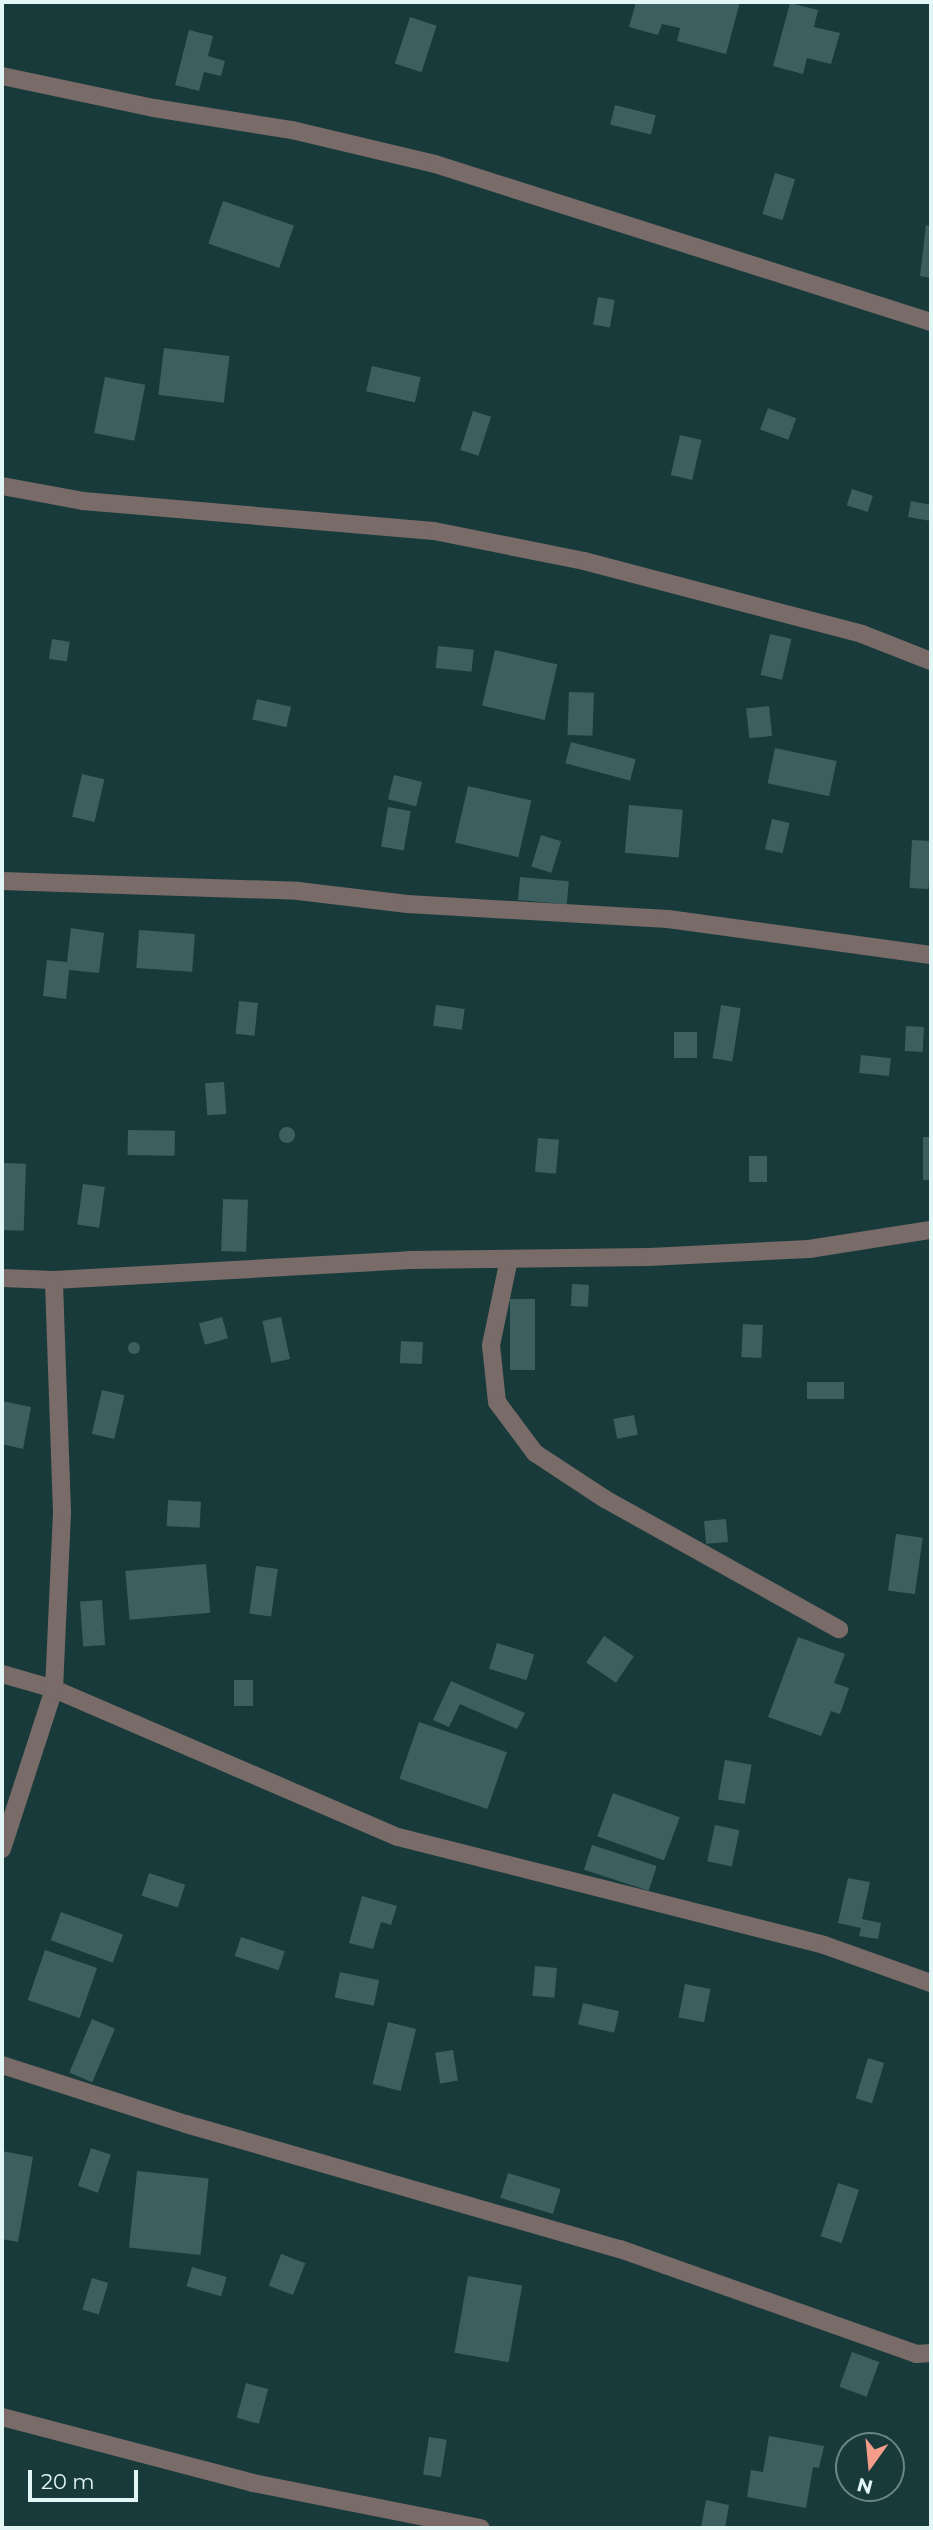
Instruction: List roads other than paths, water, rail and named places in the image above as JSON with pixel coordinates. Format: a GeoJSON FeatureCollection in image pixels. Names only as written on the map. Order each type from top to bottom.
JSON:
{"type":"FeatureCollection","features":[{"type":"Feature","properties":{"kind":"street"},"geometry":{"type":"LineString","coordinates":[[2,76],[154,108],[292,130],[435,164],[931,322]]}},
{"type":"Feature","properties":{"kind":"street"},"geometry":{"type":"LineString","coordinates":[[2,486],[83,501],[434,531],[584,561],[850,631],[931,661]]}},
{"type":"Feature","properties":{"kind":"street"},"geometry":{"type":"LineString","coordinates":[[2,881],[298,891],[407,904],[668,919],[931,955]]}},
{"type":"Feature","properties":{"kind":"street"},"geometry":{"type":"LineString","coordinates":[[2,1278],[54,1280],[409,1259],[509,1259],[809,1249],[931,1230]]}},
{"type":"Feature","properties":{"kind":"street"},"geometry":{"type":"LineString","coordinates":[[509,1259],[491,1345],[497,1402],[535,1453],[605,1499],[839,1629]]}},
{"type":"Feature","properties":{"kind":"street"},"geometry":{"type":"LineString","coordinates":[[2,1849],[54,1689],[62,1512],[54,1280]]}},
{"type":"Feature","properties":{"kind":"street"},"geometry":{"type":"LineString","coordinates":[[2,1674],[54,1689],[398,1837],[824,1945],[931,1983]]}},
{"type":"Feature","properties":{"kind":"street"},"geometry":{"type":"LineString","coordinates":[[2,2065],[186,2124],[620,2249],[916,2354],[931,2353]]}},
{"type":"Feature","properties":{"kind":"street"},"geometry":{"type":"LineString","coordinates":[[2,2417],[254,2483],[481,2528]]}}]}
